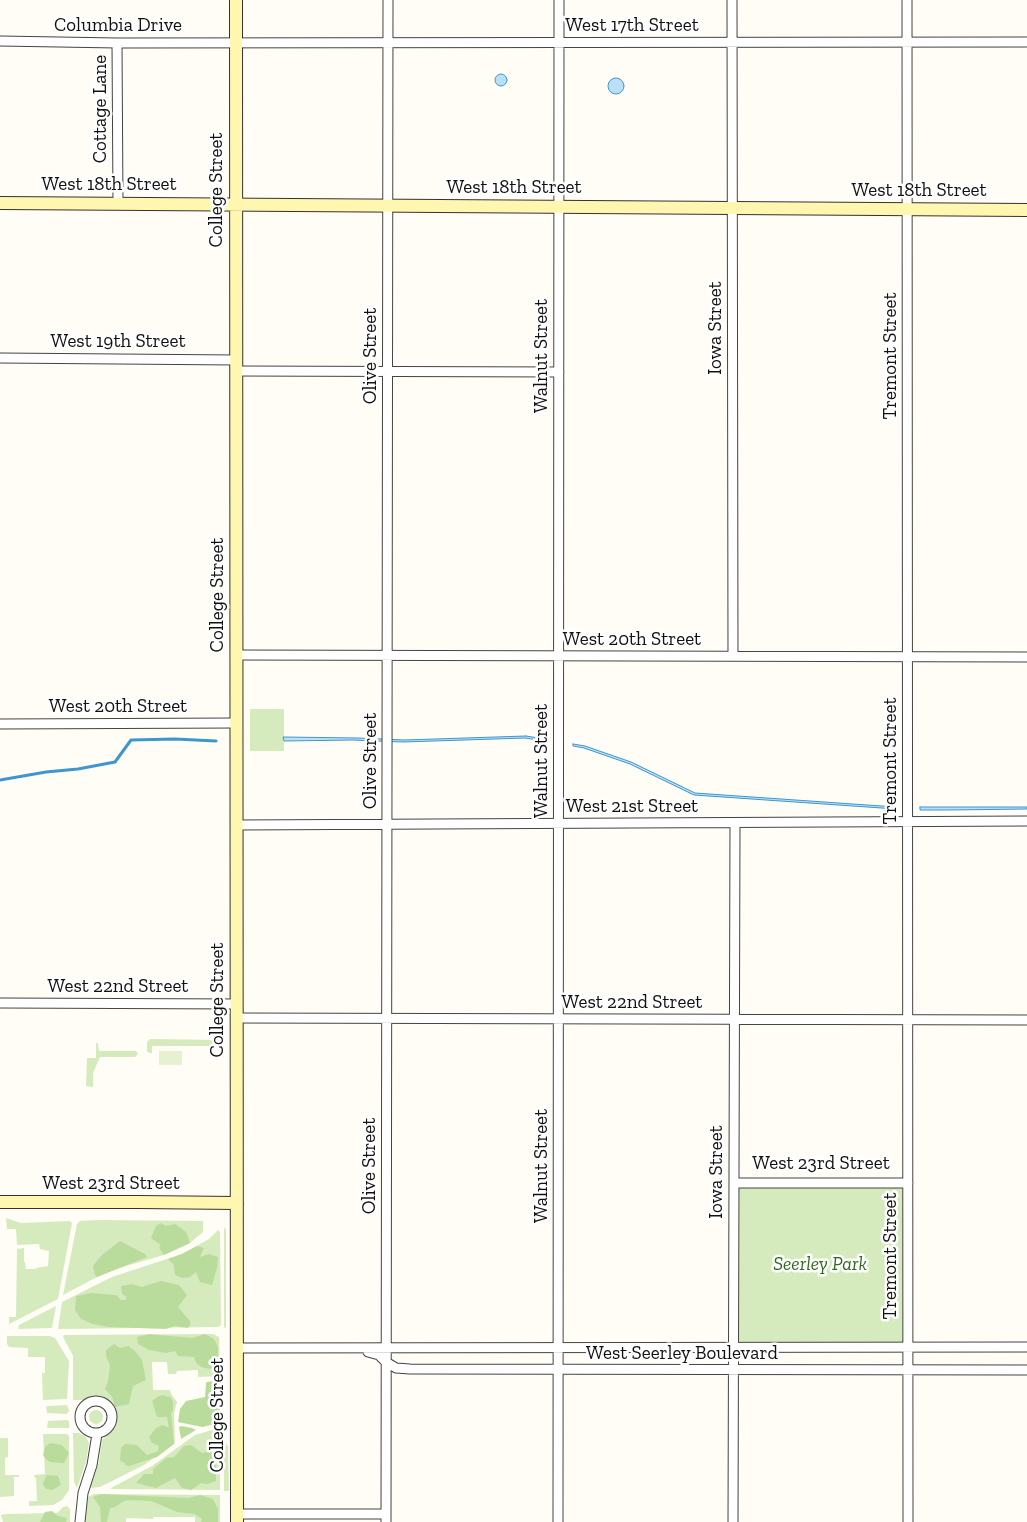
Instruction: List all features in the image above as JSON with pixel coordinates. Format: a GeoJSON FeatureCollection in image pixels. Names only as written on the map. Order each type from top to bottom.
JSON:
{"type":"FeatureCollection","features":[{"type":"Feature","properties":{"kind":"street","name":"College Street"},"geometry":{"type":"LineString","coordinates":[[236,0],[237,1518]]}},
{"type":"Feature","properties":{"kind":"street","name":"Olive Street"},"geometry":{"type":"LineString","coordinates":[[386,1518],[388,0]]}},
{"type":"Feature","properties":{"kind":"street","name":"Walnut Street"},"geometry":{"type":"LineString","coordinates":[[558,1522],[559,0]]}},
{"type":"Feature","properties":{"kind":"street","name":"Iowa Street"},"geometry":{"type":"LineString","coordinates":[[732,0],[733,656]]}},
{"type":"Feature","properties":{"kind":"street","name":"Tremont Street"},"geometry":{"type":"LineString","coordinates":[[907,0],[908,1522]]}},
{"type":"Feature","properties":{"kind":"street","name":"Columbia Drive"},"geometry":{"type":"LineString","coordinates":[[0,41],[117,43],[236,42]]}},
{"type":"Feature","properties":{"kind":"street","name":"West 17th Street"},"geometry":{"type":"LineString","coordinates":[[236,42],[1027,42]]}},
{"type":"Feature","properties":{"kind":"street","name":"Cottage Lane"},"geometry":{"type":"LineString","coordinates":[[117,43],[118,204]]}},
{"type":"Feature","properties":{"kind":"street","name":"West 18th Street"},"geometry":{"type":"LineString","coordinates":[[0,203],[1027,210]]}},
{"type":"Feature","properties":{"kind":"street","name":"West 19th Street"},"geometry":{"type":"LineString","coordinates":[[0,358],[388,371],[559,372]]}},
{"type":"Feature","properties":{"kind":"street","name":"West 20th Street"},"geometry":{"type":"LineString","coordinates":[[236,655],[1027,657]]}},
{"type":"Feature","properties":{"kind":"street","name":"West 20th Street"},"geometry":{"type":"LineString","coordinates":[[0,724],[236,723]]}},
{"type":"Feature","properties":{"kind":"street","name":"West 21st Street"},"geometry":{"type":"LineString","coordinates":[[237,825],[1027,821]]}},
{"type":"Feature","properties":{"kind":"street","name":"Iowa Street"},"geometry":{"type":"LineString","coordinates":[[733,1522],[735,823]]}},
{"type":"Feature","properties":{"kind":"street","name":"West 22nd Street"},"geometry":{"type":"LineString","coordinates":[[0,1003],[237,1004]]}},
{"type":"Feature","properties":{"kind":"street","name":"West 22nd Street"},"geometry":{"type":"LineString","coordinates":[[237,1018],[1027,1020]]}},
{"type":"Feature","properties":{"kind":"street","name":"West 23rd Street"},"geometry":{"type":"LineString","coordinates":[[734,1183],[908,1183]]}},
{"type":"Feature","properties":{"kind":"street","name":"West 23rd Street"},"geometry":{"type":"LineString","coordinates":[[0,1202],[223,1203],[237,1197]]}},
{"type":"Feature","properties":{"kind":"street","name":"West Seerley Boulevard"},"geometry":{"type":"LineString","coordinates":[[237,1348],[1027,1348]]}},
{"type":"Feature","properties":{"kind":"street","name":"West Seerley Boulevard"},"geometry":{"type":"LineString","coordinates":[[343,1348],[379,1354],[386,1362],[396,1368],[410,1370],[1027,1370]]}},
{"type":"Feature","properties":{"kind":"street"},"geometry":{"type":"LineString","coordinates":[[80,1522],[83,1492],[92,1465],[98,1434]]}},
{"type":"Feature","properties":{"kind":"street"},"geometry":{"type":"LineString","coordinates":[[237,1518],[386,1518]]}},
{"type":"Feature","properties":{"kind":"green space"},"geometry":{"type":"Polygon","coordinates":[[[250,709],[284,709],[284,751],[250,751],[250,709]]]}},
{"type":"Feature","properties":{"kind":"green space"},"geometry":{"type":"Polygon","coordinates":[[[150,1039],[220,1040],[220,1046],[152,1046],[152,1053],[149,1053],[147,1051],[147,1042],[150,1039]]]}},
{"type":"Feature","properties":{"kind":"green space"},"geometry":{"type":"Polygon","coordinates":[[[96,1043],[98,1043],[99,1051],[136,1051],[138,1054],[135,1057],[100,1057],[93,1073],[93,1087],[86,1086],[87,1058],[96,1058],[96,1043]]]}},
{"type":"Feature","properties":{"kind":"green space"},"geometry":{"type":"Polygon","coordinates":[[[159,1051],[182,1051],[182,1065],[159,1065],[159,1051]]]}},
{"type":"Feature","properties":{"kind":"green space","name":"Seerley Park"},"geometry":{"type":"Polygon","coordinates":[[[734,1183],[908,1183],[908,1348],[733,1348],[734,1183]]]}},
{"type":"Feature","properties":{"kind":"green space"},"geometry":{"type":"Polygon","coordinates":[[[6,1218],[21,1223],[70,1221],[72,1223],[58,1299],[9,1324],[9,1317],[16,1317],[17,1249],[24,1248],[26,1269],[48,1266],[49,1251],[40,1249],[39,1244],[17,1245],[16,1229],[7,1229],[6,1218]]]}},
{"type":"Feature","properties":{"kind":"green space"},"geometry":{"type":"Polygon","coordinates":[[[80,1221],[203,1221],[203,1232],[190,1243],[164,1255],[119,1268],[63,1295],[77,1224],[80,1221]]]}},
{"type":"Feature","properties":{"kind":"green space"},"geometry":{"type":"Polygon","coordinates":[[[161,1223],[166,1226],[175,1224],[186,1232],[190,1243],[164,1255],[159,1248],[161,1245],[151,1238],[156,1226],[161,1223]]]}},
{"type":"Feature","properties":{"kind":"green space"},"geometry":{"type":"Polygon","coordinates":[[[224,1227],[226,1230],[226,1327],[224,1328],[224,1227]]]}},
{"type":"Feature","properties":{"kind":"green space"},"geometry":{"type":"Polygon","coordinates":[[[218,1230],[220,1232],[221,1325],[218,1327],[58,1329],[62,1302],[112,1277],[182,1254],[209,1239],[218,1230]]]}},
{"type":"Feature","properties":{"kind":"green space"},"geometry":{"type":"Polygon","coordinates":[[[120,1241],[145,1254],[147,1257],[97,1277],[93,1266],[102,1255],[120,1241]]]}},
{"type":"Feature","properties":{"kind":"green space"},"geometry":{"type":"Polygon","coordinates":[[[197,1246],[204,1248],[200,1257],[209,1254],[218,1257],[212,1285],[200,1282],[196,1272],[190,1277],[183,1278],[175,1275],[174,1265],[168,1259],[197,1246]]]}},
{"type":"Feature","properties":{"kind":"green space"},"geometry":{"type":"Polygon","coordinates":[[[161,1281],[179,1285],[187,1295],[178,1307],[190,1321],[188,1328],[175,1326],[166,1329],[109,1327],[93,1324],[81,1319],[75,1310],[76,1296],[91,1293],[116,1295],[121,1300],[125,1300],[127,1297],[122,1294],[121,1286],[131,1284],[142,1287],[161,1281]]]}},
{"type":"Feature","properties":{"kind":"green space"},"geometry":{"type":"Polygon","coordinates":[[[56,1306],[52,1328],[18,1329],[19,1325],[56,1306]]]}},
{"type":"Feature","properties":{"kind":"green space"},"geometry":{"type":"Polygon","coordinates":[[[149,1334],[192,1338],[205,1334],[214,1339],[218,1347],[218,1365],[210,1369],[201,1367],[196,1363],[194,1357],[178,1356],[175,1351],[166,1353],[149,1350],[138,1344],[137,1337],[149,1334]]]}},
{"type":"Feature","properties":{"kind":"green space"},"geometry":{"type":"Polygon","coordinates":[[[213,1334],[219,1337],[220,1376],[198,1377],[198,1370],[177,1371],[176,1374],[168,1374],[167,1362],[152,1362],[153,1390],[170,1390],[177,1402],[174,1413],[175,1443],[144,1465],[100,1487],[90,1488],[99,1462],[102,1440],[114,1428],[117,1413],[112,1402],[102,1396],[73,1400],[73,1356],[63,1337],[64,1335],[213,1334]]]}},
{"type":"Feature","properties":{"kind":"green space"},"geometry":{"type":"Polygon","coordinates":[[[7,1336],[50,1336],[55,1338],[69,1361],[67,1399],[43,1400],[42,1373],[45,1373],[45,1357],[28,1357],[28,1348],[9,1347],[7,1336]]]}},
{"type":"Feature","properties":{"kind":"green space"},"geometry":{"type":"Polygon","coordinates":[[[114,1344],[120,1348],[128,1346],[135,1351],[142,1360],[146,1380],[133,1386],[129,1404],[115,1407],[112,1397],[105,1389],[110,1365],[106,1356],[106,1350],[114,1344]]]}},
{"type":"Feature","properties":{"kind":"green space"},"geometry":{"type":"Polygon","coordinates":[[[215,1381],[220,1384],[220,1423],[202,1427],[178,1422],[180,1409],[186,1401],[205,1397],[207,1382],[215,1381]]]}},
{"type":"Feature","properties":{"kind":"green space"},"geometry":{"type":"Polygon","coordinates":[[[162,1395],[170,1397],[173,1401],[171,1413],[174,1444],[157,1457],[129,1466],[125,1465],[125,1463],[120,1461],[121,1448],[125,1444],[137,1445],[147,1455],[158,1451],[159,1446],[152,1443],[149,1437],[156,1428],[163,1425],[169,1428],[167,1417],[157,1417],[152,1401],[162,1395]]]}},
{"type":"Feature","properties":{"kind":"green space"},"geometry":{"type":"Polygon","coordinates":[[[67,1405],[69,1411],[67,1414],[47,1413],[46,1407],[48,1406],[67,1405]]]}},
{"type":"Feature","properties":{"kind":"green space"},"geometry":{"type":"Polygon","coordinates":[[[96,1410],[101,1412],[103,1417],[101,1422],[96,1424],[91,1422],[89,1417],[91,1412],[96,1410]]]}},
{"type":"Feature","properties":{"kind":"green space"},"geometry":{"type":"Polygon","coordinates":[[[48,1421],[69,1421],[69,1428],[47,1428],[48,1421]]]}},
{"type":"Feature","properties":{"kind":"green space"},"geometry":{"type":"Polygon","coordinates":[[[179,1427],[196,1430],[181,1439],[179,1427]]]}},
{"type":"Feature","properties":{"kind":"green space"},"geometry":{"type":"Polygon","coordinates":[[[212,1430],[220,1432],[220,1490],[111,1489],[152,1466],[195,1435],[212,1430]]]}},
{"type":"Feature","properties":{"kind":"green space"},"geometry":{"type":"Polygon","coordinates":[[[73,1433],[85,1436],[89,1443],[86,1462],[77,1488],[74,1482],[73,1433]]]}},
{"type":"Feature","properties":{"kind":"green space"},"geometry":{"type":"Polygon","coordinates":[[[43,1434],[67,1434],[69,1436],[69,1490],[62,1500],[53,1505],[29,1506],[29,1501],[37,1501],[36,1478],[34,1475],[45,1474],[43,1434]]]}},
{"type":"Feature","properties":{"kind":"green space"},"geometry":{"type":"Polygon","coordinates":[[[0,1438],[8,1438],[8,1457],[5,1458],[5,1475],[19,1475],[19,1477],[14,1477],[14,1496],[0,1497],[0,1438]]]}},
{"type":"Feature","properties":{"kind":"green space"},"geometry":{"type":"Polygon","coordinates":[[[224,1441],[228,1446],[229,1491],[224,1491],[224,1441]]]}},
{"type":"Feature","properties":{"kind":"green space"},"geometry":{"type":"Polygon","coordinates":[[[50,1443],[62,1445],[69,1453],[64,1463],[50,1462],[43,1455],[45,1447],[50,1443]]]}},
{"type":"Feature","properties":{"kind":"green space"},"geometry":{"type":"Polygon","coordinates":[[[191,1445],[202,1453],[212,1451],[216,1455],[216,1481],[207,1484],[201,1483],[191,1490],[182,1488],[175,1478],[156,1488],[136,1483],[144,1474],[153,1474],[153,1469],[166,1458],[174,1457],[184,1446],[191,1445]]]}},
{"type":"Feature","properties":{"kind":"green space"},"geometry":{"type":"Polygon","coordinates":[[[47,1475],[58,1476],[61,1485],[52,1490],[46,1489],[43,1484],[47,1475]]]}},
{"type":"Feature","properties":{"kind":"green space"},"geometry":{"type":"Polygon","coordinates":[[[94,1494],[220,1495],[220,1522],[195,1522],[195,1517],[153,1517],[153,1519],[126,1518],[126,1522],[85,1522],[88,1497],[94,1494]]]}},
{"type":"Feature","properties":{"kind":"green space"},"geometry":{"type":"Polygon","coordinates":[[[101,1494],[188,1498],[200,1495],[213,1499],[218,1509],[218,1522],[201,1522],[202,1519],[195,1514],[177,1512],[151,1501],[132,1500],[124,1501],[110,1508],[107,1522],[101,1522],[100,1507],[93,1497],[101,1494]]]}},
{"type":"Feature","properties":{"kind":"green space"},"geometry":{"type":"Polygon","coordinates":[[[67,1506],[70,1509],[70,1522],[3,1522],[1,1515],[57,1513],[67,1506]]]}},
{"type":"Feature","properties":{"kind":"green space"},"geometry":{"type":"Polygon","coordinates":[[[52,1511],[58,1516],[67,1518],[66,1522],[40,1522],[45,1512],[52,1511]]]}},
{"type":"Feature","properties":{"kind":"water"},"geometry":{"type":"Polygon","coordinates":[[[499,74],[503,74],[507,80],[503,86],[499,86],[495,82],[495,78],[499,74]]]}},
{"type":"Feature","properties":{"kind":"water"},"geometry":{"type":"Polygon","coordinates":[[[616,78],[624,86],[616,94],[608,86],[616,78]]]}},
{"type":"Feature","properties":{"kind":"water"},"geometry":{"type":"Polygon","coordinates":[[[526,736],[545,739],[545,741],[525,738],[403,742],[353,740],[284,741],[283,737],[404,740],[526,736]]]}},
{"type":"Feature","properties":{"kind":"water"},"geometry":{"type":"Polygon","coordinates":[[[573,744],[585,746],[631,762],[695,793],[896,807],[896,809],[694,795],[630,764],[573,746],[573,744]]]}},
{"type":"Feature","properties":{"kind":"water"},"geometry":{"type":"Polygon","coordinates":[[[920,807],[1027,807],[1027,809],[920,810],[920,807]]]}},
{"type":"Feature","properties":{"kind":"waterway"},"geometry":{"type":"LineString","coordinates":[[0,780],[115,762],[131,740],[175,739],[216,741]]}}]}
